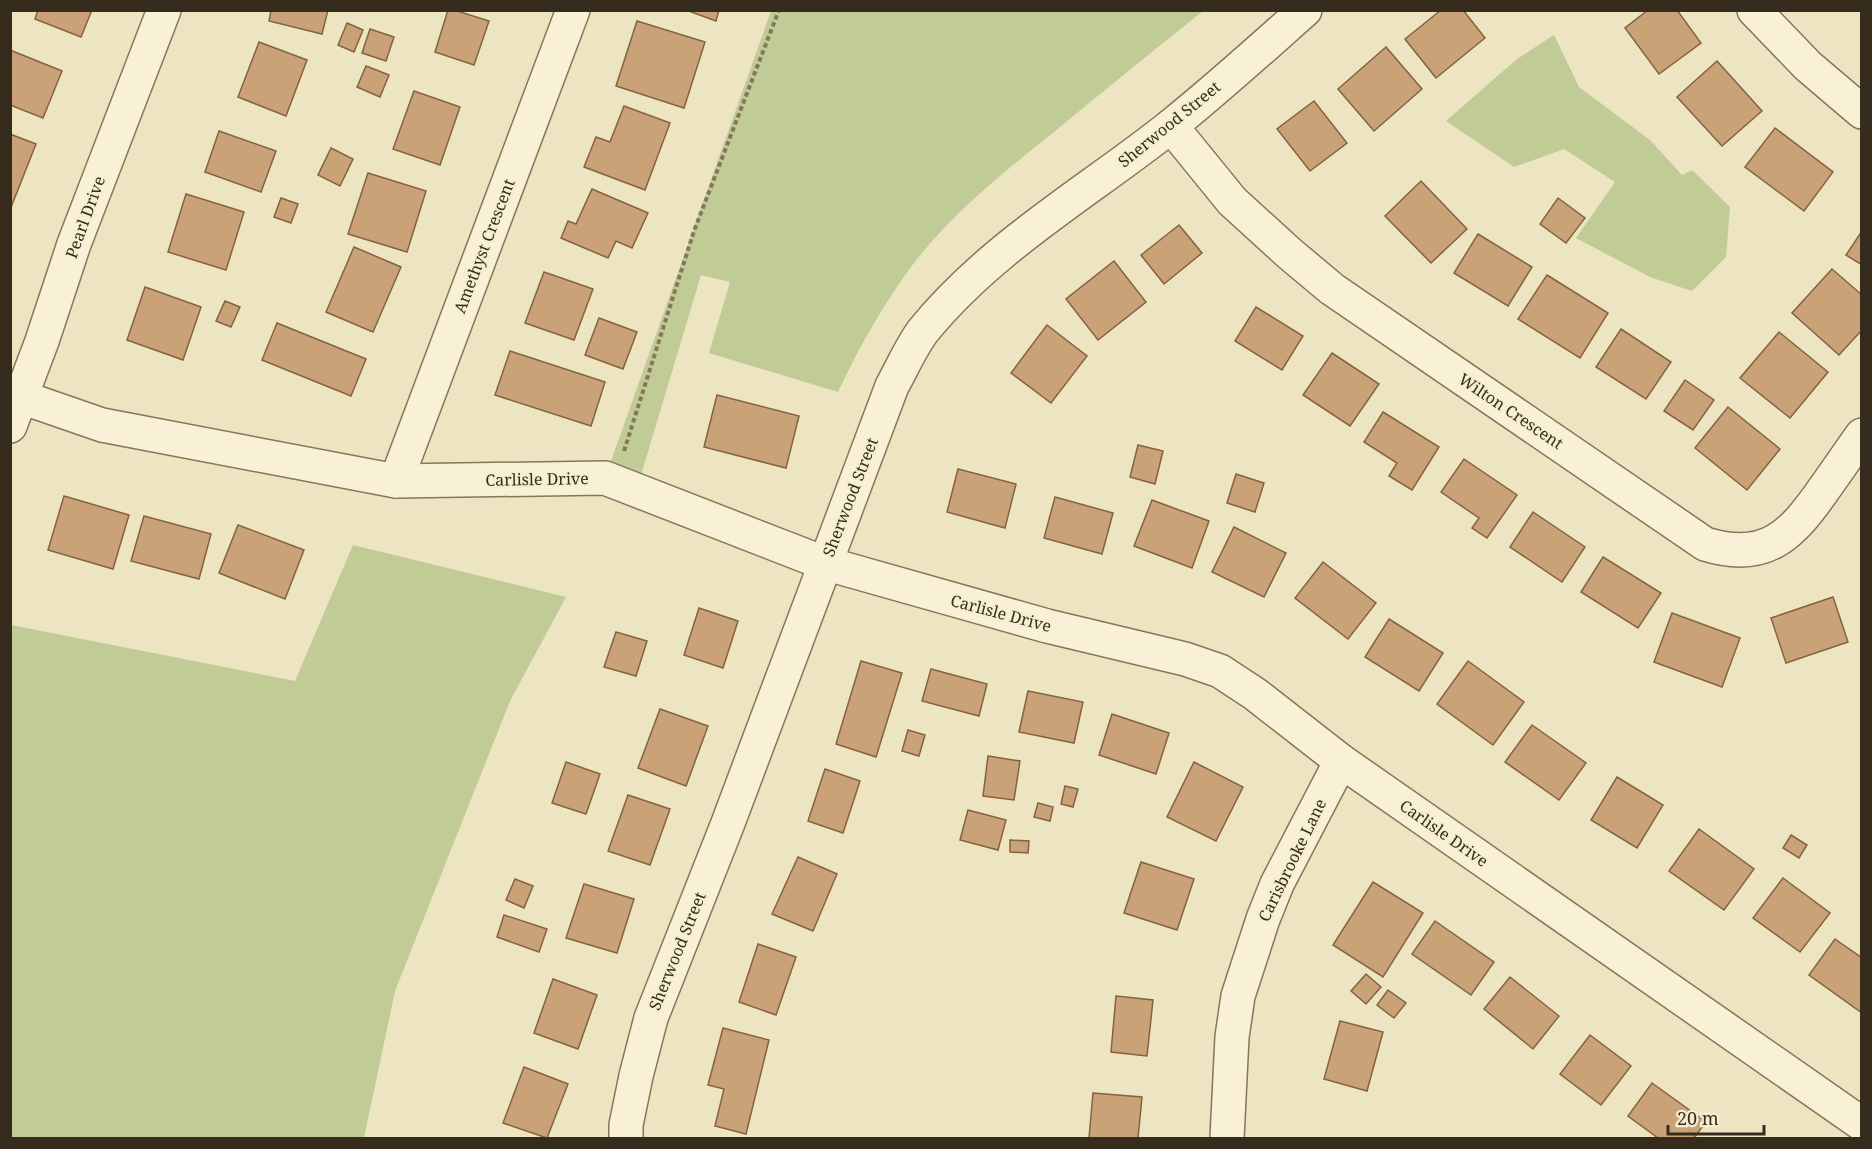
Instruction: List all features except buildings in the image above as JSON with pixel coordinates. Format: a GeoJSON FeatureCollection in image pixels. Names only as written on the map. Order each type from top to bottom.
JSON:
{"type":"FeatureCollection","features":[{"type":"Feature","properties":{"kind":"street","name":"Pearl Drive"},"geometry":{"type":"LineString","coordinates":[[16,411],[74,244],[164,10]]}},
{"type":"Feature","properties":{"kind":"street","name":"Amethyst Crescent"},"geometry":{"type":"LineString","coordinates":[[396,481],[573,10]]}},
{"type":"Feature","properties":{"kind":"street","name":"Sherwood Street"},"geometry":{"type":"LineString","coordinates":[[626,1138],[626,1125],[636,1076],[651,1018],[728,823],[892,386],[922,333],[953,298],[1018,240],[1171,126],[1305,10]]}},
{"type":"Feature","properties":{"kind":"street"},"geometry":{"type":"LineString","coordinates":[[1754,10],[1808,66],[1862,112]]}},
{"type":"Feature","properties":{"kind":"street","name":"Wilton Crescent"},"geometry":{"type":"LineString","coordinates":[[1171,126],[1232,201],[1332,289],[1705,544],[1738,550],[1752,549],[1779,540],[1794,529],[1808,512],[1862,435]]}},
{"type":"Feature","properties":{"kind":"street","name":"Carlisle Drive"},"geometry":{"type":"LineString","coordinates":[[16,411],[102,424],[396,481],[605,478],[824,563],[1047,626],[1185,659],[1220,671],[1255,694],[1341,761],[1862,1124]]}},
{"type":"Feature","properties":{"kind":"street","name":"Carisbrooke Lane"},"geometry":{"type":"LineString","coordinates":[[1227,1138],[1232,1037],[1238,996],[1277,884],[1341,761]]}},
{"type":"Feature","properties":{"kind":"path"},"geometry":{"type":"LineString","coordinates":[[605,478],[614,484],[694,231],[779,10]]}},
{"type":"Feature","properties":{"kind":"green space"},"geometry":{"type":"Polygon","coordinates":[[[771,11],[1203,11],[999,176],[948,224],[917,259],[894,291],[864,340],[838,392],[709,353],[730,282],[701,275],[638,485],[605,478],[771,11]]]}},
{"type":"Feature","properties":{"kind":"green space"},"geometry":{"type":"Polygon","coordinates":[[[1554,35],[1579,87],[1650,140],[1682,175],[1692,170],[1730,207],[1726,257],[1692,291],[1650,277],[1576,238],[1615,182],[1564,149],[1514,167],[1446,121],[1517,59],[1554,35]]]}},
{"type":"Feature","properties":{"kind":"green space"},"geometry":{"type":"Polygon","coordinates":[[[353,545],[566,597],[510,701],[395,991],[364,1138],[11,1138],[11,625],[295,681],[353,545]]]}}]}
